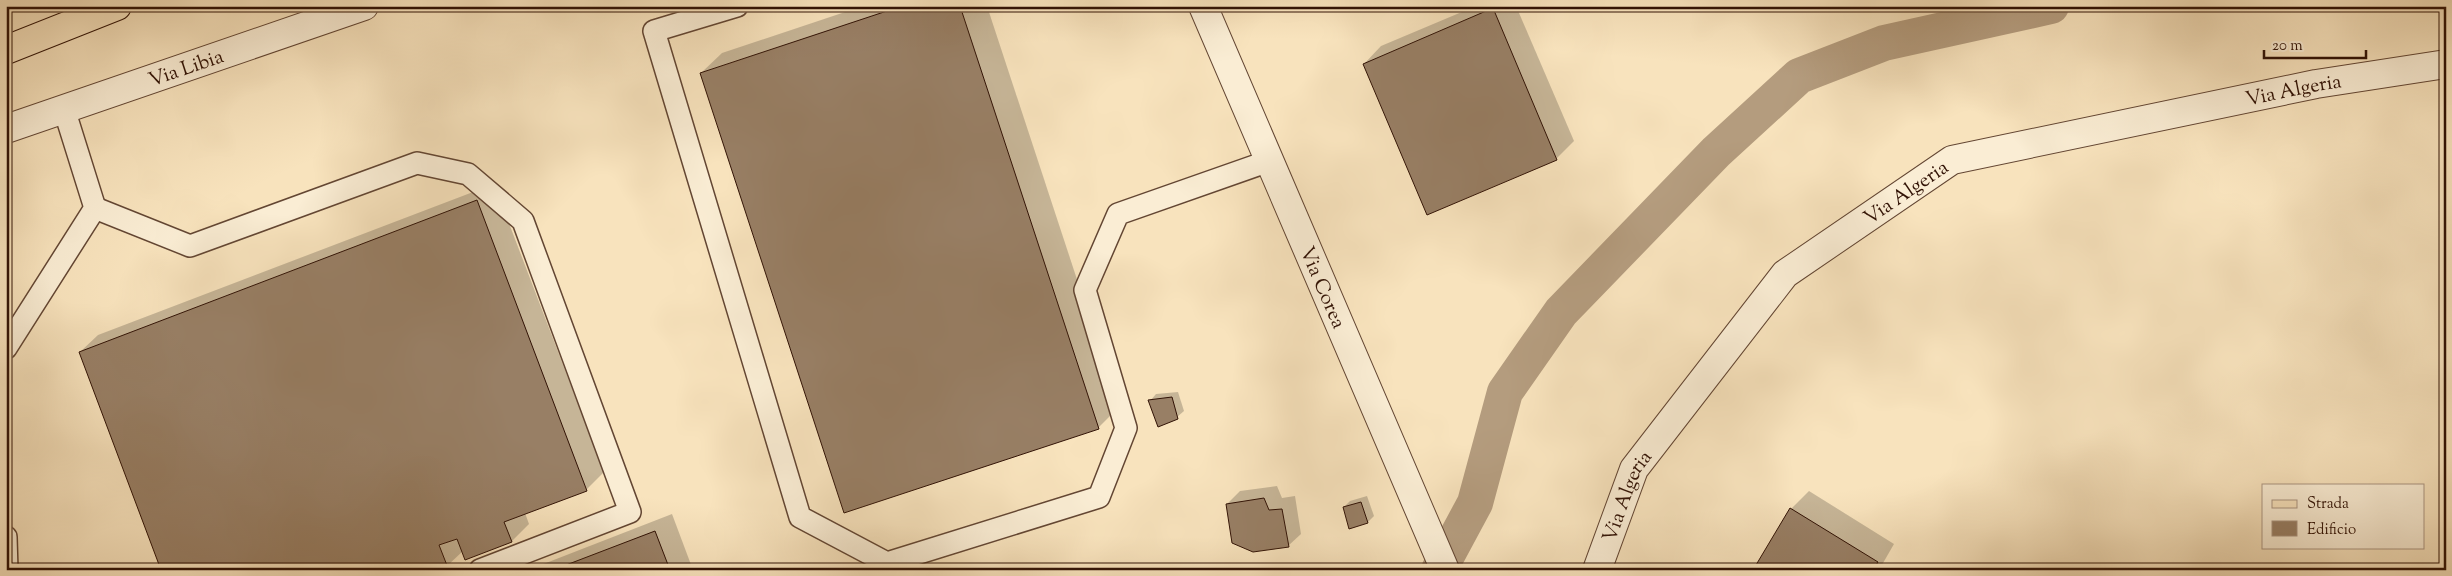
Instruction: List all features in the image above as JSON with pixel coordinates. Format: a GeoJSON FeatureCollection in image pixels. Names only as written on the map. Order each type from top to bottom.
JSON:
{"type":"FeatureCollection","features":[{"type":"Feature","properties":{"kind":"main road"},"geometry":{"type":"LineString","coordinates":[[6,50],[117,6]]}},
{"type":"Feature","properties":{"kind":"street","name":"Via Libia"},"geometry":{"type":"LineString","coordinates":[[6,129],[364,6]]}},
{"type":"Feature","properties":{"kind":"street","name":"Via Corea"},"geometry":{"type":"LineString","coordinates":[[1202,6],[1445,570]]}},
{"type":"Feature","properties":{"kind":"street","name":"Via Algeria"},"geometry":{"type":"LineString","coordinates":[[1597,570],[1634,469],[1785,274],[1952,160],[2316,84],[2446,64]]}},
{"type":"Feature","properties":{"kind":"lane"},"geometry":{"type":"LineString","coordinates":[[737,6],[654,31],[800,517],[887,563],[1099,497],[1126,428],[1085,290],[1118,214],[1269,161]]}},
{"type":"Feature","properties":{"kind":"lane"},"geometry":{"type":"LineString","coordinates":[[6,348],[95,208],[64,109]]}},
{"type":"Feature","properties":{"kind":"lane"},"geometry":{"type":"LineString","coordinates":[[95,208],[190,246],[417,163],[468,174],[523,221],[630,512],[480,570]]}},
{"type":"Feature","properties":{"kind":"lane"},"geometry":{"type":"LineString","coordinates":[[6,536],[7,570]]}},
{"type":"Feature","properties":{"kind":"building"},"geometry":{"type":"Polygon","coordinates":[[[902,6],[960,6],[1099,429],[844,513],[700,73],[902,6]]]}},
{"type":"Feature","properties":{"kind":"building"},"geometry":{"type":"Polygon","coordinates":[[[1493,8],[1557,160],[1427,215],[1363,64],[1493,8]]]}},
{"type":"Feature","properties":{"kind":"building"},"geometry":{"type":"Polygon","coordinates":[[[477,200],[587,491],[504,522],[512,542],[465,560],[457,539],[439,545],[448,568],[442,570],[161,570],[79,352],[477,200]]]}},
{"type":"Feature","properties":{"kind":"building"},"geometry":{"type":"Polygon","coordinates":[[[1172,397],[1178,419],[1158,427],[1148,400],[1172,397]]]}},
{"type":"Feature","properties":{"kind":"building"},"geometry":{"type":"Polygon","coordinates":[[[1264,498],[1269,510],[1282,509],[1289,547],[1253,552],[1232,543],[1226,504],[1264,498]]]}},
{"type":"Feature","properties":{"kind":"building"},"geometry":{"type":"Polygon","coordinates":[[[1361,502],[1368,523],[1349,529],[1343,507],[1361,502]]]}},
{"type":"Feature","properties":{"kind":"building"},"geometry":{"type":"Polygon","coordinates":[[[1790,508],[1878,562],[1873,570],[1753,570],[1790,508]]]}},
{"type":"Feature","properties":{"kind":"building"},"geometry":{"type":"Polygon","coordinates":[[[655,531],[670,570],[553,570],[655,531]]]}},
{"type":"Feature","properties":{"kind":"waterway"},"geometry":{"type":"LineString","coordinates":[[1439,570],[1475,503],[1505,392],[1561,312],[1716,152],[1799,76],[1884,43],[2051,6]]}}]}
